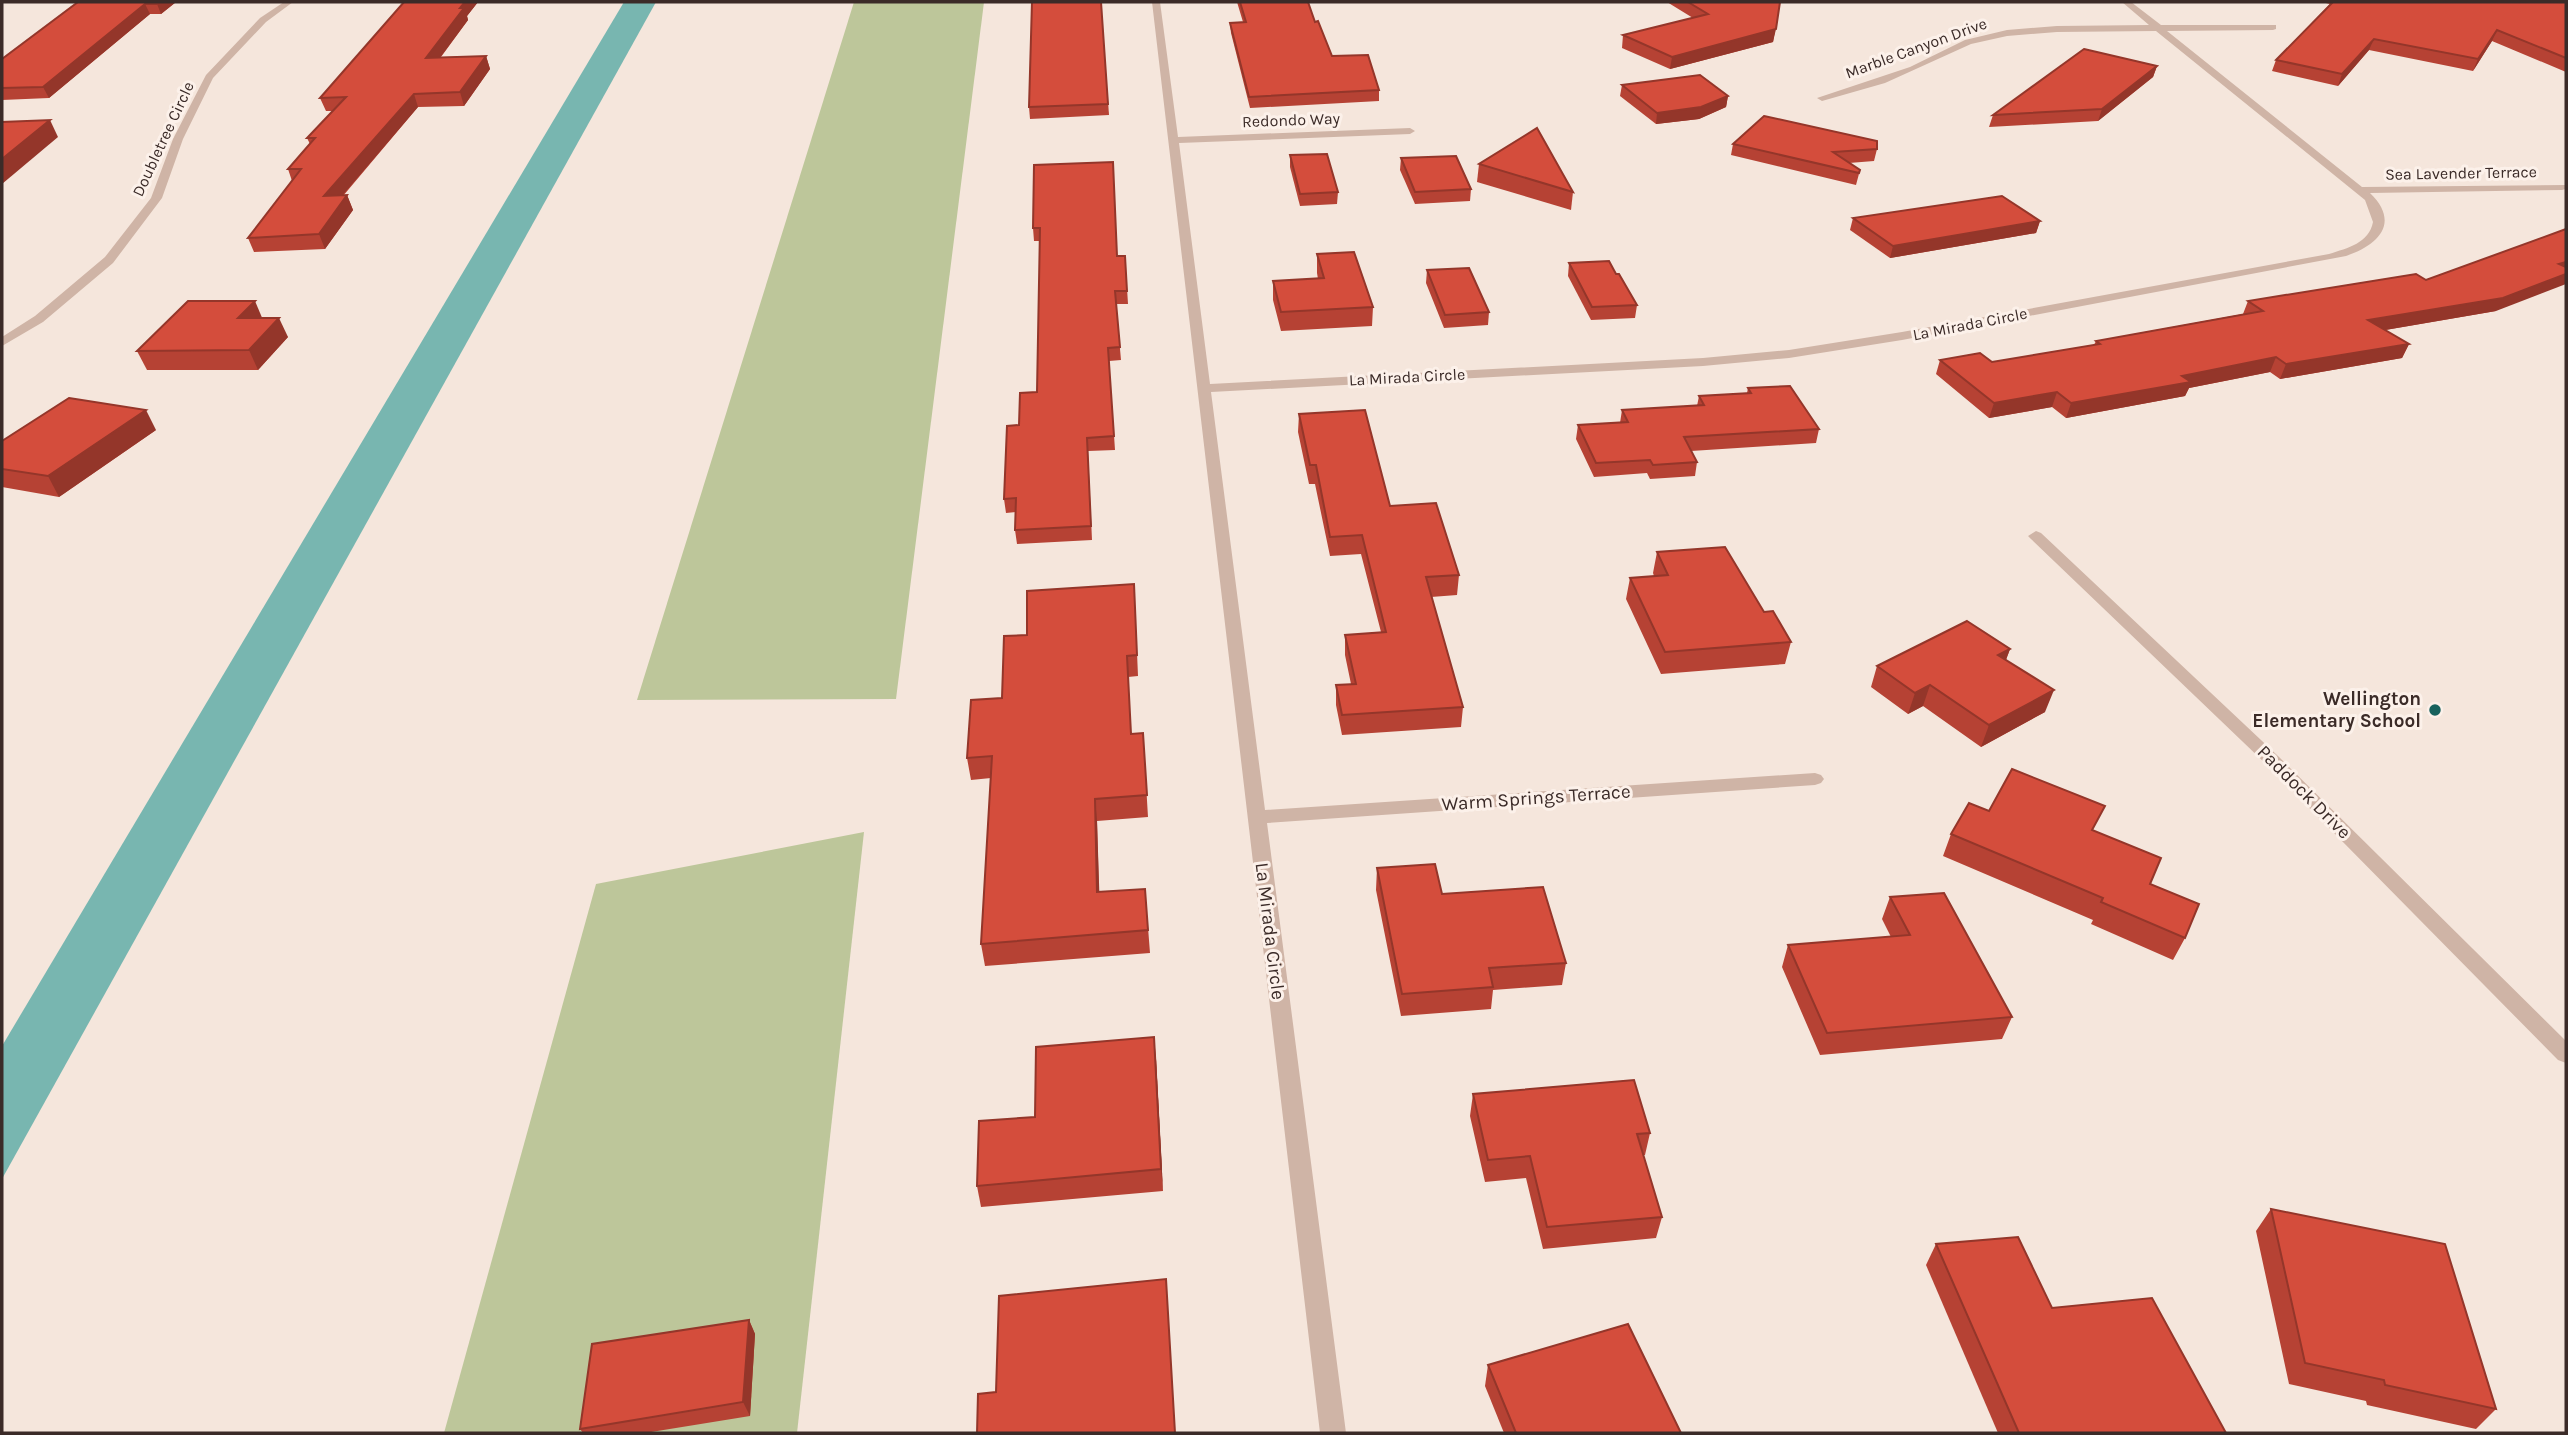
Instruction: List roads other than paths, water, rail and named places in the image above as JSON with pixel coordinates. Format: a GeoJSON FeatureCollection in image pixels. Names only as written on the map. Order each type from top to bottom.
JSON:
{"type":"FeatureCollection","features":[{"type":"Feature","properties":{"kind":"street","name":"Doubletree Circle"},"geometry":{"type":"LineString","coordinates":[[2,342],[39,319],[109,260],[156,198],[178,139],[209,77],[263,20],[289,2]]}},
{"type":"Feature","properties":{"kind":"street","name":"La Mirada Circle"},"geometry":{"type":"LineString","coordinates":[[1156,2],[1333,1433]]}},
{"type":"Feature","properties":{"kind":"street","name":"La Mirada Circle"},"geometry":{"type":"LineString","coordinates":[[1203,387],[1703,362],[1830,348],[2345,253],[2367,243],[2378,230],[2379,214],[2369,198],[2126,2]]}},
{"type":"Feature","properties":{"kind":"street","name":"Marble Canyon Drive"},"geometry":{"type":"LineString","coordinates":[[1822,98],[1892,77],[1968,42],[1993,35],[2040,29],[2273,27]]}},
{"type":"Feature","properties":{"kind":"street","name":"Redondo Way"},"geometry":{"type":"LineString","coordinates":[[1173,140],[1410,131]]}},
{"type":"Feature","properties":{"kind":"street","name":"Sea Lavender Terrace"},"geometry":{"type":"LineString","coordinates":[[2360,190],[2562,187]]}},
{"type":"Feature","properties":{"kind":"street","name":"Paddock Drive"},"geometry":{"type":"LineString","coordinates":[[2036,536],[2272,760],[2566,1054]]}},
{"type":"Feature","properties":{"kind":"street","name":"Warm Springs Terrace"},"geometry":{"type":"LineString","coordinates":[[1256,817],[1815,779]]}},
{"type":"Feature","properties":{"kind":"water"},"geometry":{"type":"Polygon","coordinates":[[[624,2],[656,2],[2,1179],[2,1046],[624,2]]]}},
{"type":"Feature","properties":{"kind":"place","name":"Wellington Elementary School"},"geometry":{"type":"Point","coordinates":[2435,710]}}]}
